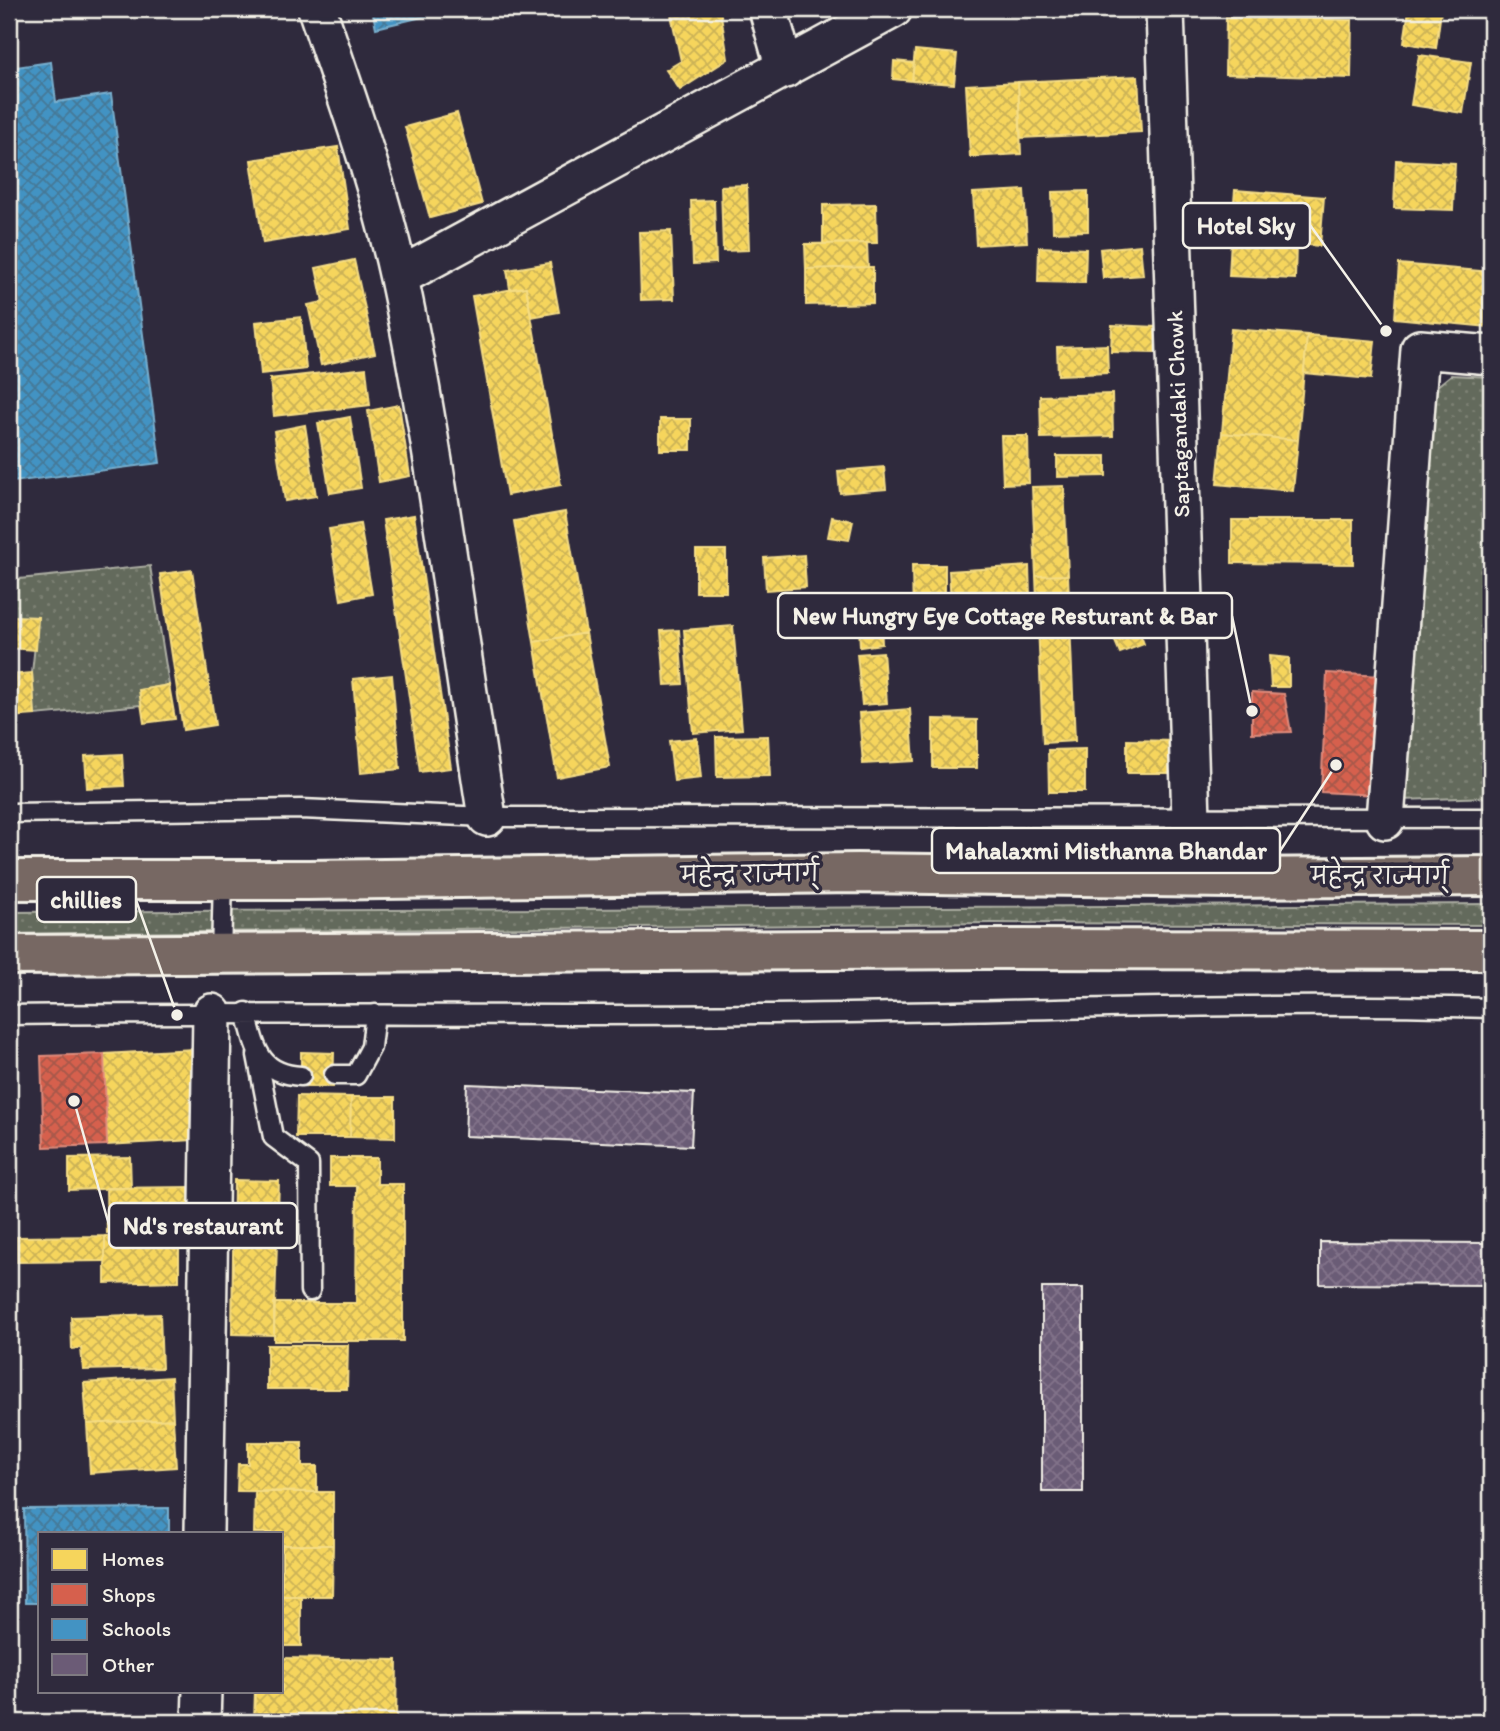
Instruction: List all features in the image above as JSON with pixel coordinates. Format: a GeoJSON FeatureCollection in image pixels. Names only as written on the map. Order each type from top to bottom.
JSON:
{"type":"FeatureCollection","features":[{"type":"Feature","properties":{"kind":"highway","name":"महेन्द्र राज्मार्ग्"},"geometry":{"type":"LineString","coordinates":[[9,880],[308,880],[858,873],[1227,878],[1491,876]]}},
{"type":"Feature","properties":{"kind":"highway"},"geometry":{"type":"LineString","coordinates":[[9,955],[220,956],[985,949],[1491,950]]}},
{"type":"Feature","properties":{"kind":"street"},"geometry":{"type":"LineString","coordinates":[[317,9],[376,184],[399,277],[438,486],[487,817]]}},
{"type":"Feature","properties":{"kind":"street"},"geometry":{"type":"LineString","coordinates":[[768,9],[785,69]]}},
{"type":"Feature","properties":{"kind":"street"},"geometry":{"type":"LineString","coordinates":[[399,277],[893,9]]}},
{"type":"Feature","properties":{"kind":"street","name":"Saptagandaki Chowk"},"geometry":{"type":"LineString","coordinates":[[1165,9],[1192,819]]}},
{"type":"Feature","properties":{"kind":"street"},"geometry":{"type":"LineString","coordinates":[[1385,820],[1420,349],[1491,355]]}},
{"type":"Feature","properties":{"kind":"street"},"geometry":{"type":"LineString","coordinates":[[204,1532],[229,1012]]}},
{"type":"Feature","properties":{"kind":"street"},"geometry":{"type":"LineString","coordinates":[[201,1722],[202,1692]]}},
{"type":"Feature","properties":{"kind":"lane"},"geometry":{"type":"LineString","coordinates":[[9,813],[301,809],[487,817],[1385,820],[1491,818]]}},
{"type":"Feature","properties":{"kind":"lane"},"geometry":{"type":"LineString","coordinates":[[220,956],[223,878]]}},
{"type":"Feature","properties":{"kind":"lane"},"geometry":{"type":"LineString","coordinates":[[9,1015],[229,1012],[759,1014],[1093,1008],[1491,1008]]}},
{"type":"Feature","properties":{"kind":"lane"},"geometry":{"type":"LineString","coordinates":[[229,1012],[257,1055],[285,1075],[301,1076]]}},
{"type":"Feature","properties":{"kind":"lane"},"geometry":{"type":"LineString","coordinates":[[334,1075],[356,1075],[371,1047],[375,1014]]}},
{"type":"Feature","properties":{"kind":"lane"},"geometry":{"type":"LineString","coordinates":[[257,1055],[273,1137],[309,1164],[310,1291]]}},
{"type":"Feature","properties":{"kind":"green space"},"geometry":{"type":"Polygon","coordinates":[[[1451,375],[1491,377],[1491,797],[1401,800],[1436,387],[1451,375]]]}},
{"type":"Feature","properties":{"kind":"green space"},"geometry":{"type":"Polygon","coordinates":[[[150,566],[169,685],[140,690],[141,705],[35,715],[32,673],[38,617],[9,616],[9,580],[150,566]]]}},
{"type":"Feature","properties":{"kind":"green space"},"geometry":{"type":"Polygon","coordinates":[[[1491,904],[1491,925],[991,923],[9,934],[9,912],[1491,904]]]}},
{"type":"Feature","properties":{"kind":"building: Homes"},"geometry":{"type":"Polygon","coordinates":[[[720,9],[728,59],[680,90],[666,70],[681,61],[670,10],[720,9]]]}},
{"type":"Feature","properties":{"kind":"building: Homes"},"geometry":{"type":"Polygon","coordinates":[[[1409,9],[1441,11],[1436,48],[1404,43],[1409,9]]]}},
{"type":"Feature","properties":{"kind":"building: Homes"},"geometry":{"type":"Polygon","coordinates":[[[1226,16],[1352,20],[1351,78],[1225,74],[1226,16]]]}},
{"type":"Feature","properties":{"kind":"building: Homes"},"geometry":{"type":"Polygon","coordinates":[[[915,50],[957,54],[954,84],[912,81],[915,50]]]}},
{"type":"Feature","properties":{"kind":"building: Homes"},"geometry":{"type":"Polygon","coordinates":[[[1419,55],[1471,62],[1463,113],[1411,105],[1419,55]]]}},
{"type":"Feature","properties":{"kind":"building: Homes"},"geometry":{"type":"Polygon","coordinates":[[[894,61],[914,63],[912,81],[893,79],[894,61]]]}},
{"type":"Feature","properties":{"kind":"building: Homes"},"geometry":{"type":"Polygon","coordinates":[[[1138,76],[1141,132],[1021,138],[1018,82],[1138,76]]]}},
{"type":"Feature","properties":{"kind":"building: Homes"},"geometry":{"type":"Polygon","coordinates":[[[1018,82],[1021,154],[970,157],[966,85],[1018,82]]]}},
{"type":"Feature","properties":{"kind":"building: Homes"},"geometry":{"type":"Polygon","coordinates":[[[457,113],[482,204],[430,218],[405,127],[457,113]]]}},
{"type":"Feature","properties":{"kind":"building: Homes"},"geometry":{"type":"Polygon","coordinates":[[[338,147],[350,229],[263,243],[251,160],[338,147]]]}},
{"type":"Feature","properties":{"kind":"building: Homes"},"geometry":{"type":"Polygon","coordinates":[[[1396,160],[1455,163],[1453,210],[1394,208],[1396,160]]]}},
{"type":"Feature","properties":{"kind":"building: Homes"},"geometry":{"type":"Polygon","coordinates":[[[747,185],[749,250],[723,251],[721,186],[747,185]]]}},
{"type":"Feature","properties":{"kind":"building: Homes"},"geometry":{"type":"Polygon","coordinates":[[[1024,190],[1027,242],[976,245],[973,193],[1024,190]]]}},
{"type":"Feature","properties":{"kind":"building: Homes"},"geometry":{"type":"Polygon","coordinates":[[[1235,190],[1324,197],[1320,246],[1231,239],[1235,190]]]}},
{"type":"Feature","properties":{"kind":"building: Homes"},"geometry":{"type":"Polygon","coordinates":[[[1088,191],[1088,231],[1053,232],[1052,192],[1088,191]]]}},
{"type":"Feature","properties":{"kind":"building: Homes"},"geometry":{"type":"Polygon","coordinates":[[[714,200],[716,263],[693,264],[691,201],[714,200]]]}},
{"type":"Feature","properties":{"kind":"building: Homes"},"geometry":{"type":"Polygon","coordinates":[[[876,204],[877,243],[823,244],[823,205],[876,204]]]}},
{"type":"Feature","properties":{"kind":"building: Homes"},"geometry":{"type":"Polygon","coordinates":[[[671,231],[674,299],[641,300],[639,232],[671,231]]]}},
{"type":"Feature","properties":{"kind":"building: Homes"},"geometry":{"type":"Polygon","coordinates":[[[1231,239],[1296,244],[1295,279],[1229,276],[1231,239]]]}},
{"type":"Feature","properties":{"kind":"building: Homes"},"geometry":{"type":"Polygon","coordinates":[[[867,243],[868,267],[806,269],[805,244],[867,243]]]}},
{"type":"Feature","properties":{"kind":"building: Homes"},"geometry":{"type":"Polygon","coordinates":[[[1140,245],[1143,275],[1103,278],[1100,249],[1140,245]]]}},
{"type":"Feature","properties":{"kind":"building: Homes"},"geometry":{"type":"Polygon","coordinates":[[[1039,247],[1086,249],[1085,283],[1038,282],[1039,247]]]}},
{"type":"Feature","properties":{"kind":"building: Homes"},"geometry":{"type":"Polygon","coordinates":[[[354,260],[375,353],[321,365],[308,305],[323,302],[316,268],[354,260]]]}},
{"type":"Feature","properties":{"kind":"building: Homes"},"geometry":{"type":"Polygon","coordinates":[[[550,263],[559,312],[531,317],[526,287],[510,289],[507,270],[550,263]]]}},
{"type":"Feature","properties":{"kind":"building: Homes"},"geometry":{"type":"Polygon","coordinates":[[[1399,264],[1491,272],[1488,327],[1395,318],[1399,264]]]}},
{"type":"Feature","properties":{"kind":"building: Homes"},"geometry":{"type":"Polygon","coordinates":[[[873,267],[873,303],[806,305],[806,269],[873,267]]]}},
{"type":"Feature","properties":{"kind":"building: Homes"},"geometry":{"type":"Polygon","coordinates":[[[526,287],[561,485],[507,495],[472,296],[526,287]]]}},
{"type":"Feature","properties":{"kind":"building: Homes"},"geometry":{"type":"Polygon","coordinates":[[[301,317],[306,369],[261,374],[256,322],[301,317]]]}},
{"type":"Feature","properties":{"kind":"building: Homes"},"geometry":{"type":"Polygon","coordinates":[[[1112,325],[1157,327],[1155,353],[1111,352],[1112,325]]]}},
{"type":"Feature","properties":{"kind":"building: Homes"},"geometry":{"type":"Polygon","coordinates":[[[1231,329],[1307,335],[1298,440],[1222,433],[1231,329]]]}},
{"type":"Feature","properties":{"kind":"building: Homes"},"geometry":{"type":"Polygon","coordinates":[[[1307,335],[1375,341],[1371,379],[1304,373],[1307,335]]]}},
{"type":"Feature","properties":{"kind":"building: Homes"},"geometry":{"type":"Polygon","coordinates":[[[1107,345],[1108,373],[1058,375],[1057,347],[1107,345]]]}},
{"type":"Feature","properties":{"kind":"building: Homes"},"geometry":{"type":"Polygon","coordinates":[[[366,368],[370,405],[274,416],[270,379],[366,368]]]}},
{"type":"Feature","properties":{"kind":"building: Homes"},"geometry":{"type":"Polygon","coordinates":[[[1112,394],[1113,436],[1041,438],[1040,396],[1112,394]]]}},
{"type":"Feature","properties":{"kind":"building: Homes"},"geometry":{"type":"Polygon","coordinates":[[[399,405],[410,476],[379,482],[368,411],[399,405]]]}},
{"type":"Feature","properties":{"kind":"building: Homes"},"geometry":{"type":"Polygon","coordinates":[[[350,417],[361,488],[330,493],[318,423],[350,417]]]}},
{"type":"Feature","properties":{"kind":"building: Homes"},"geometry":{"type":"Polygon","coordinates":[[[660,419],[691,419],[691,450],[660,450],[660,419]]]}},
{"type":"Feature","properties":{"kind":"building: Homes"},"geometry":{"type":"Polygon","coordinates":[[[305,425],[316,496],[285,501],[274,431],[305,425]]]}},
{"type":"Feature","properties":{"kind":"building: Homes"},"geometry":{"type":"Polygon","coordinates":[[[1222,433],[1298,440],[1293,491],[1217,484],[1222,433]]]}},
{"type":"Feature","properties":{"kind":"building: Homes"},"geometry":{"type":"Polygon","coordinates":[[[1001,436],[1028,436],[1029,483],[1003,484],[1001,436]]]}},
{"type":"Feature","properties":{"kind":"building: Homes"},"geometry":{"type":"Polygon","coordinates":[[[1057,456],[1106,456],[1106,476],[1057,477],[1057,456]]]}},
{"type":"Feature","properties":{"kind":"building: Homes"},"geometry":{"type":"Polygon","coordinates":[[[884,467],[886,489],[840,493],[838,471],[884,467]]]}},
{"type":"Feature","properties":{"kind":"building: Homes"},"geometry":{"type":"Polygon","coordinates":[[[1064,486],[1068,575],[1036,576],[1032,487],[1064,486]]]}},
{"type":"Feature","properties":{"kind":"building: Homes"},"geometry":{"type":"Polygon","coordinates":[[[565,512],[586,633],[534,642],[514,521],[565,512]]]}},
{"type":"Feature","properties":{"kind":"building: Homes"},"geometry":{"type":"Polygon","coordinates":[[[414,515],[451,768],[420,772],[383,520],[414,515]]]}},
{"type":"Feature","properties":{"kind":"building: Homes"},"geometry":{"type":"Polygon","coordinates":[[[832,517],[853,521],[849,540],[828,537],[832,517]]]}},
{"type":"Feature","properties":{"kind":"building: Homes"},"geometry":{"type":"Polygon","coordinates":[[[1232,520],[1353,520],[1353,564],[1232,563],[1232,520]]]}},
{"type":"Feature","properties":{"kind":"building: Homes"},"geometry":{"type":"Polygon","coordinates":[[[360,524],[372,594],[341,600],[329,529],[360,524]]]}},
{"type":"Feature","properties":{"kind":"building: Homes"},"geometry":{"type":"Polygon","coordinates":[[[696,550],[726,550],[726,592],[696,592],[696,550]]]}},
{"type":"Feature","properties":{"kind":"building: Homes"},"geometry":{"type":"Polygon","coordinates":[[[804,555],[806,587],[766,590],[764,558],[804,555]]]}},
{"type":"Feature","properties":{"kind":"building: Homes"},"geometry":{"type":"Polygon","coordinates":[[[912,565],[945,565],[945,619],[913,619],[912,565]]]}},
{"type":"Feature","properties":{"kind":"building: Homes"},"geometry":{"type":"Polygon","coordinates":[[[1029,566],[1030,597],[951,602],[949,571],[1029,566]]]}},
{"type":"Feature","properties":{"kind":"building: Homes"},"geometry":{"type":"Polygon","coordinates":[[[192,570],[215,725],[183,730],[160,574],[192,570]]]}},
{"type":"Feature","properties":{"kind":"building: Homes"},"geometry":{"type":"Polygon","coordinates":[[[1068,575],[1075,741],[1043,743],[1036,576],[1068,575]]]}},
{"type":"Feature","properties":{"kind":"building: Homes"},"geometry":{"type":"Polygon","coordinates":[[[9,616],[38,617],[36,650],[9,648],[9,616]]]}},
{"type":"Feature","properties":{"kind":"building: Homes"},"geometry":{"type":"Polygon","coordinates":[[[881,622],[882,644],[860,647],[859,625],[881,622]]]}},
{"type":"Feature","properties":{"kind":"building: Homes"},"geometry":{"type":"Polygon","coordinates":[[[1136,623],[1144,644],[1120,653],[1111,632],[1136,623]]]}},
{"type":"Feature","properties":{"kind":"building: Homes"},"geometry":{"type":"Polygon","coordinates":[[[733,626],[742,729],[693,733],[684,630],[733,626]]]}},
{"type":"Feature","properties":{"kind":"building: Homes"},"geometry":{"type":"Polygon","coordinates":[[[679,630],[683,684],[665,685],[661,631],[679,630]]]}},
{"type":"Feature","properties":{"kind":"building: Homes"},"geometry":{"type":"Polygon","coordinates":[[[586,633],[610,767],[557,777],[534,642],[586,633]]]}},
{"type":"Feature","properties":{"kind":"building: Homes"},"geometry":{"type":"Polygon","coordinates":[[[883,652],[887,703],[862,705],[857,654],[883,652]]]}},
{"type":"Feature","properties":{"kind":"building: Homes"},"geometry":{"type":"Polygon","coordinates":[[[1269,656],[1289,658],[1289,687],[1271,687],[1269,656]]]}},
{"type":"Feature","properties":{"kind":"building: Homes"},"geometry":{"type":"Polygon","coordinates":[[[32,673],[35,715],[9,717],[9,675],[32,673]]]}},
{"type":"Feature","properties":{"kind":"building: Homes"},"geometry":{"type":"Polygon","coordinates":[[[392,675],[400,769],[361,773],[353,679],[392,675]]]}},
{"type":"Feature","properties":{"kind":"building: Homes"},"geometry":{"type":"Polygon","coordinates":[[[169,685],[175,719],[144,723],[139,690],[169,685]]]}},
{"type":"Feature","properties":{"kind":"building: Homes"},"geometry":{"type":"Polygon","coordinates":[[[910,709],[914,761],[863,764],[859,713],[910,709]]]}},
{"type":"Feature","properties":{"kind":"building: Homes"},"geometry":{"type":"Polygon","coordinates":[[[933,719],[977,720],[977,768],[933,768],[933,719]]]}},
{"type":"Feature","properties":{"kind":"building: Homes"},"geometry":{"type":"Polygon","coordinates":[[[768,736],[770,776],[717,777],[716,737],[768,736]]]}},
{"type":"Feature","properties":{"kind":"building: Homes"},"geometry":{"type":"Polygon","coordinates":[[[697,738],[701,778],[674,781],[669,741],[697,738]]]}},
{"type":"Feature","properties":{"kind":"building: Homes"},"geometry":{"type":"Polygon","coordinates":[[[1127,740],[1176,741],[1175,773],[1127,773],[1127,740]]]}},
{"type":"Feature","properties":{"kind":"building: Homes"},"geometry":{"type":"Polygon","coordinates":[[[1085,749],[1085,792],[1049,792],[1048,750],[1085,749]]]}},
{"type":"Feature","properties":{"kind":"building: Homes"},"geometry":{"type":"Polygon","coordinates":[[[122,754],[124,786],[87,788],[85,756],[122,754]]]}},
{"type":"Feature","properties":{"kind":"building: Homes"},"geometry":{"type":"Polygon","coordinates":[[[194,1049],[193,1140],[107,1145],[104,1054],[194,1049]]]}},
{"type":"Feature","properties":{"kind":"building: Homes"},"geometry":{"type":"Polygon","coordinates":[[[301,1052],[334,1053],[333,1087],[301,1086],[301,1052]]]}},
{"type":"Feature","properties":{"kind":"building: Homes"},"geometry":{"type":"Polygon","coordinates":[[[297,1096],[351,1097],[350,1137],[296,1137],[297,1096]]]}},
{"type":"Feature","properties":{"kind":"building: Homes"},"geometry":{"type":"Polygon","coordinates":[[[351,1097],[395,1097],[395,1138],[350,1137],[351,1097]]]}},
{"type":"Feature","properties":{"kind":"building: Homes"},"geometry":{"type":"Polygon","coordinates":[[[130,1157],[131,1188],[69,1190],[69,1158],[130,1157]]]}},
{"type":"Feature","properties":{"kind":"building: Homes"},"geometry":{"type":"Polygon","coordinates":[[[330,1158],[377,1158],[377,1184],[403,1184],[403,1341],[274,1341],[274,1303],[356,1303],[357,1186],[330,1186],[330,1158]]]}},
{"type":"Feature","properties":{"kind":"building: Homes"},"geometry":{"type":"Polygon","coordinates":[[[234,1180],[279,1181],[274,1335],[232,1334],[234,1180]]]}},
{"type":"Feature","properties":{"kind":"building: Homes"},"geometry":{"type":"Polygon","coordinates":[[[192,1187],[191,1230],[107,1233],[106,1188],[192,1187]]]}},
{"type":"Feature","properties":{"kind":"building: Homes"},"geometry":{"type":"Polygon","coordinates":[[[179,1234],[179,1281],[105,1283],[105,1236],[179,1234]]]}},
{"type":"Feature","properties":{"kind":"building: Homes"},"geometry":{"type":"Polygon","coordinates":[[[105,1236],[105,1261],[17,1262],[16,1237],[105,1236]]]}},
{"type":"Feature","properties":{"kind":"building: Homes"},"geometry":{"type":"Polygon","coordinates":[[[9,1247],[12,1247],[13,1288],[9,1288],[9,1247]]]}},
{"type":"Feature","properties":{"kind":"building: Homes"},"geometry":{"type":"Polygon","coordinates":[[[160,1314],[162,1368],[83,1370],[81,1348],[72,1349],[71,1317],[160,1314]]]}},
{"type":"Feature","properties":{"kind":"building: Homes"},"geometry":{"type":"Polygon","coordinates":[[[267,1345],[348,1345],[347,1389],[267,1389],[267,1345]]]}},
{"type":"Feature","properties":{"kind":"building: Homes"},"geometry":{"type":"Polygon","coordinates":[[[171,1377],[173,1419],[87,1424],[84,1383],[171,1377]]]}},
{"type":"Feature","properties":{"kind":"building: Homes"},"geometry":{"type":"Polygon","coordinates":[[[9,1395],[12,1395],[12,1440],[9,1441],[9,1395]]]}},
{"type":"Feature","properties":{"kind":"building: Homes"},"geometry":{"type":"Polygon","coordinates":[[[173,1419],[176,1467],[90,1473],[87,1424],[173,1419]]]}},
{"type":"Feature","properties":{"kind":"building: Homes"},"geometry":{"type":"Polygon","coordinates":[[[12,1440],[12,1495],[9,1495],[9,1441],[12,1440]]]}},
{"type":"Feature","properties":{"kind":"building: Homes"},"geometry":{"type":"Polygon","coordinates":[[[248,1442],[302,1442],[302,1466],[317,1466],[317,1492],[237,1491],[238,1464],[248,1464],[248,1442]]]}},
{"type":"Feature","properties":{"kind":"building: Homes"},"geometry":{"type":"Polygon","coordinates":[[[255,1492],[333,1492],[333,1545],[284,1545],[284,1532],[254,1532],[255,1492]]]}},
{"type":"Feature","properties":{"kind":"building: Homes"},"geometry":{"type":"Polygon","coordinates":[[[284,1545],[333,1545],[332,1596],[284,1596],[284,1545]]]}},
{"type":"Feature","properties":{"kind":"building: Homes"},"geometry":{"type":"Polygon","coordinates":[[[284,1596],[301,1596],[301,1646],[284,1646],[284,1596]]]}},
{"type":"Feature","properties":{"kind":"building: Homes"},"geometry":{"type":"Polygon","coordinates":[[[284,1658],[397,1660],[396,1722],[254,1722],[255,1692],[284,1692],[284,1658]]]}},
{"type":"Feature","properties":{"kind":"building: Shops"},"geometry":{"type":"Polygon","coordinates":[[[1327,673],[1383,676],[1376,795],[1321,792],[1327,673]]]}},
{"type":"Feature","properties":{"kind":"building: Shops"},"geometry":{"type":"Polygon","coordinates":[[[1252,692],[1284,694],[1291,732],[1252,733],[1252,692]]]}},
{"type":"Feature","properties":{"kind":"building: Shops"},"geometry":{"type":"Polygon","coordinates":[[[104,1054],[107,1145],[44,1147],[41,1056],[104,1054]]]}},
{"type":"Feature","properties":{"kind":"building: Schools"},"geometry":{"type":"Polygon","coordinates":[[[372,9],[442,9],[443,12],[376,28],[372,9]]]}},
{"type":"Feature","properties":{"kind":"building: Schools"},"geometry":{"type":"Polygon","coordinates":[[[51,62],[56,102],[111,94],[160,463],[13,482],[9,463],[9,68],[51,62]]]}},
{"type":"Feature","properties":{"kind":"building: Schools"},"geometry":{"type":"Polygon","coordinates":[[[169,1508],[169,1532],[38,1532],[38,1603],[25,1603],[24,1509],[169,1508]]]}},
{"type":"Feature","properties":{"kind":"building: Other"},"geometry":{"type":"Polygon","coordinates":[[[467,1084],[694,1093],[691,1146],[465,1136],[467,1084]]]}},
{"type":"Feature","properties":{"kind":"building: Other"},"geometry":{"type":"Polygon","coordinates":[[[1320,1242],[1491,1243],[1491,1285],[1320,1284],[1320,1242]]]}},
{"type":"Feature","properties":{"kind":"building: Other"},"geometry":{"type":"Polygon","coordinates":[[[1042,1288],[1083,1288],[1083,1492],[1042,1492],[1042,1288]]]}},
{"type":"Feature","properties":{"kind":"place","name":"Hotel Sky"},"geometry":{"type":"Point","coordinates":[1386,331]}},
{"type":"Feature","properties":{"kind":"place","name":"New Hungry Eye Cottage Resturant & Bar"},"geometry":{"type":"Point","coordinates":[1252,711]}},
{"type":"Feature","properties":{"kind":"place","name":"Mahalaxmi Misthanna Bhandar"},"geometry":{"type":"Point","coordinates":[1336,765]}},
{"type":"Feature","properties":{"kind":"place","name":"chillies"},"geometry":{"type":"Point","coordinates":[177,1015]}},
{"type":"Feature","properties":{"kind":"place","name":"Nd's restaurant"},"geometry":{"type":"Point","coordinates":[74,1101]}}]}
